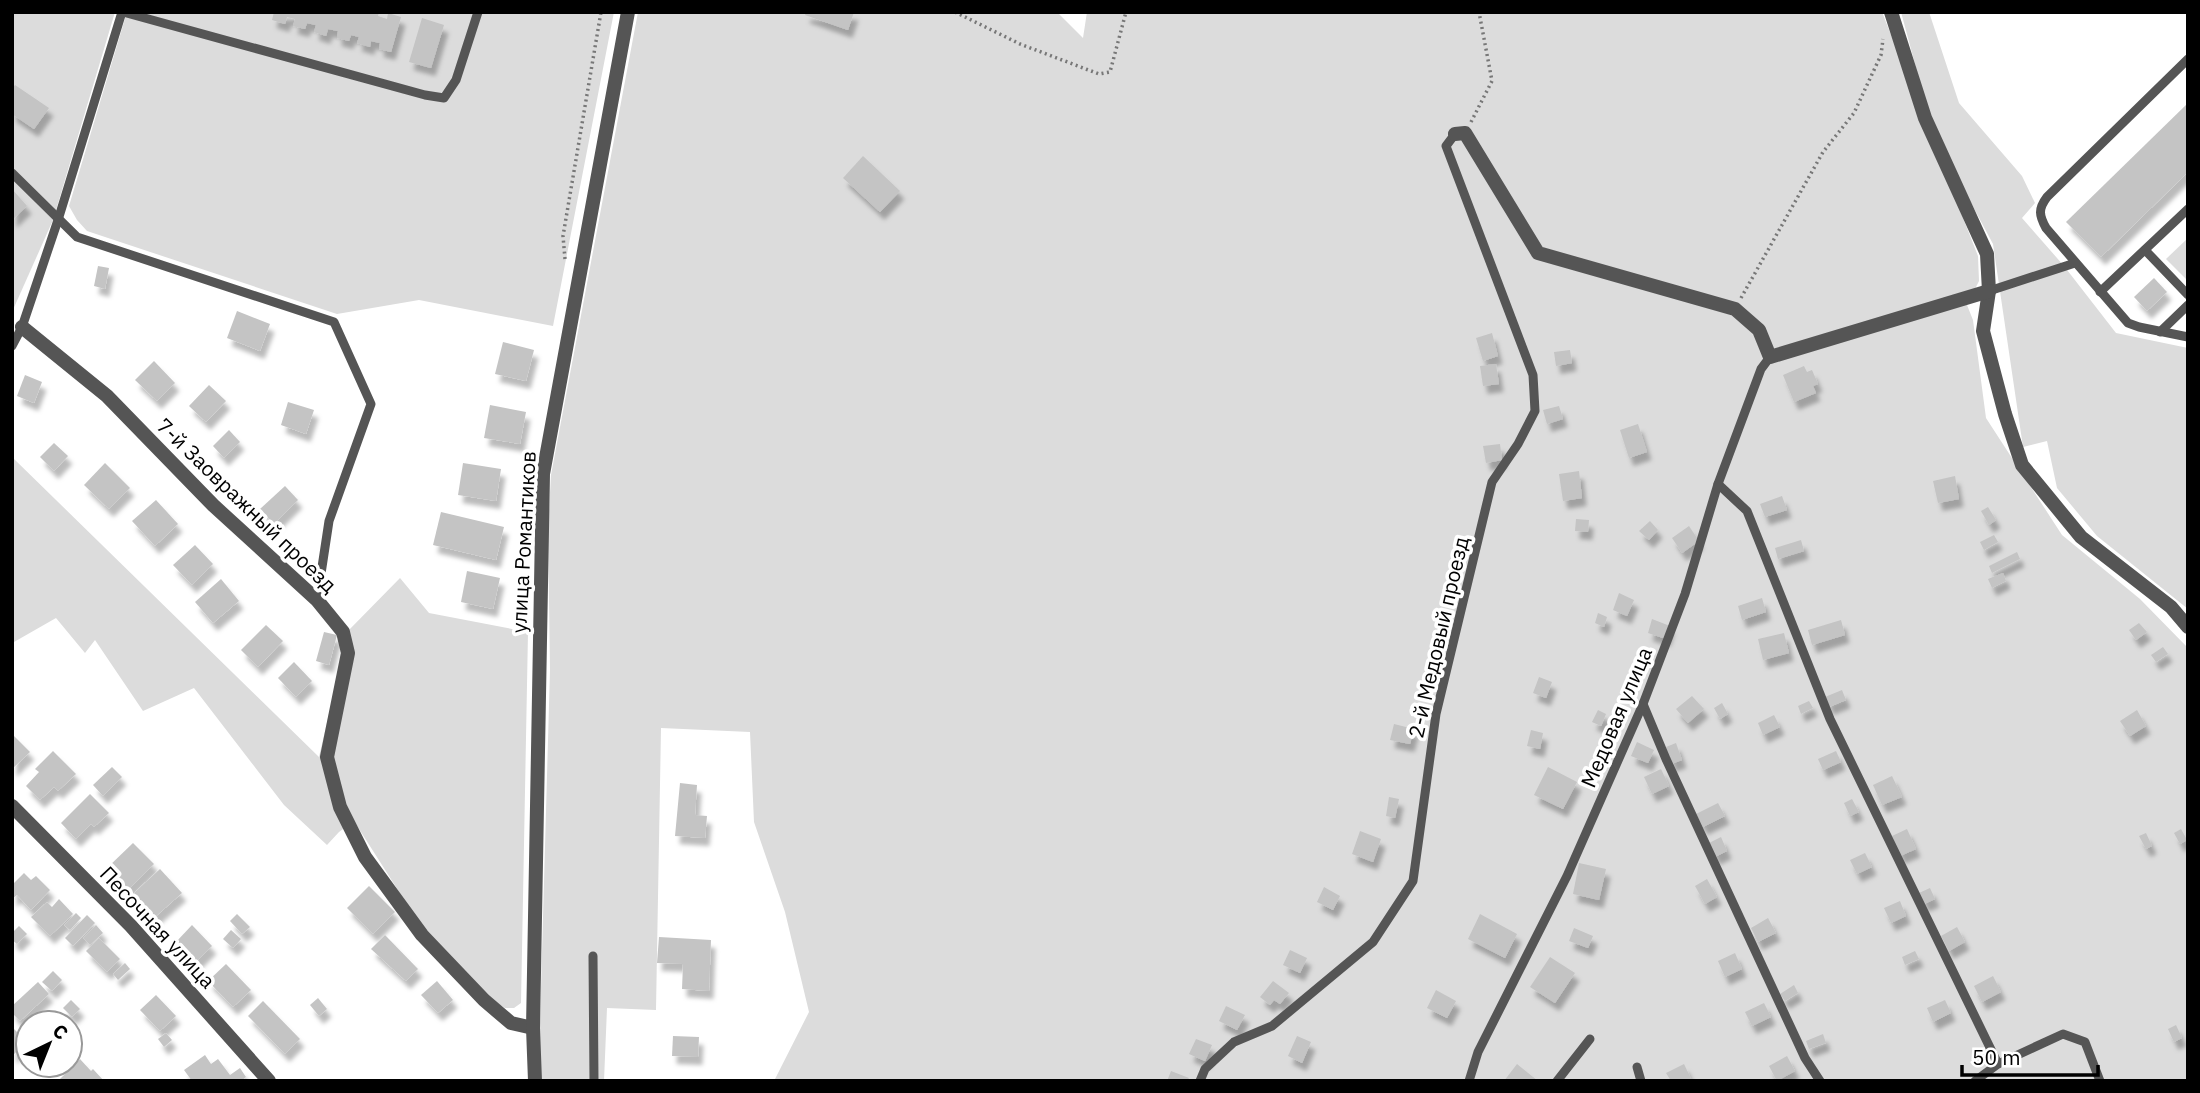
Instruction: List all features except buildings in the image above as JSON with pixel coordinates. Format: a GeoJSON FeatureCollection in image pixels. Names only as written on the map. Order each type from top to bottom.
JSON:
{"type":"FeatureCollection","features":[{"type":"Feature","properties":{"kind":"street","name":"улица Романтиков"},"geometry":{"type":"LineString","coordinates":[[535,1081],[533,1028],[543,474],[628,12]]}},
{"type":"Feature","properties":{"kind":"street"},"geometry":{"type":"LineString","coordinates":[[1891,12],[1925,118],[1987,254],[1989,292],[1983,331],[2022,465],[2081,537],[2171,607],[2188,627]]}},
{"type":"Feature","properties":{"kind":"street"},"geometry":{"type":"LineString","coordinates":[[1460,133],[1538,253],[1735,309],[1759,330],[1770,357],[1989,292]]}},
{"type":"Feature","properties":{"kind":"street","name":"7-й Заовражный проезд"},"geometry":{"type":"LineString","coordinates":[[22,327],[107,396],[213,505],[317,600],[343,632],[348,653],[327,757],[340,807],[365,858],[422,936],[484,1000],[511,1023],[533,1028]]}},
{"type":"Feature","properties":{"kind":"street","name":"Песочная улица"},"geometry":{"type":"LineString","coordinates":[[12,806],[131,926],[269,1081]]}},
{"type":"Feature","properties":{"kind":"lane"},"geometry":{"type":"LineString","coordinates":[[12,346],[22,327],[58,220],[123,12],[444,99],[456,80],[478,12]]}},
{"type":"Feature","properties":{"kind":"lane"},"geometry":{"type":"LineString","coordinates":[[2188,59],[2040,206],[2039,216],[2075,263],[2128,323],[2188,337]]}},
{"type":"Feature","properties":{"kind":"lane","name":"2-й Медовый проезд"},"geometry":{"type":"LineString","coordinates":[[1200,1081],[1205,1069],[1234,1042],[1272,1026],[1373,942],[1413,881],[1436,714],[1492,482],[1518,444],[1535,411],[1533,375],[1446,146],[1460,133]]}},
{"type":"Feature","properties":{"kind":"lane"},"geometry":{"type":"LineString","coordinates":[[12,173],[77,237],[334,322],[371,404],[329,521],[317,600]]}},
{"type":"Feature","properties":{"kind":"lane"},"geometry":{"type":"LineString","coordinates":[[2100,292],[2188,208]]}},
{"type":"Feature","properties":{"kind":"lane"},"geometry":{"type":"LineString","coordinates":[[2145,250],[2188,295]]}},
{"type":"Feature","properties":{"kind":"lane"},"geometry":{"type":"LineString","coordinates":[[1989,292],[2075,263]]}},
{"type":"Feature","properties":{"kind":"lane"},"geometry":{"type":"LineString","coordinates":[[2161,332],[2188,306]]}},
{"type":"Feature","properties":{"kind":"lane","name":"Медовая улица"},"geometry":{"type":"LineString","coordinates":[[1469,1081],[1478,1052],[1567,876],[1643,704],[1685,594],[1718,484],[1761,369],[1770,357]]}},
{"type":"Feature","properties":{"kind":"lane"},"geometry":{"type":"LineString","coordinates":[[1718,484],[1746,511],[1830,719],[1998,1064]]}},
{"type":"Feature","properties":{"kind":"lane"},"geometry":{"type":"LineString","coordinates":[[1643,704],[1805,1058],[1820,1081]]}},
{"type":"Feature","properties":{"kind":"lane"},"geometry":{"type":"LineString","coordinates":[[593,956],[594,1081]]}},
{"type":"Feature","properties":{"kind":"lane"},"geometry":{"type":"LineString","coordinates":[[1975,1081],[1998,1064],[2063,1034],[2085,1042],[2100,1081]]}},
{"type":"Feature","properties":{"kind":"lane"},"geometry":{"type":"LineString","coordinates":[[1557,1081],[1590,1039]]}},
{"type":"Feature","properties":{"kind":"lane"},"geometry":{"type":"LineString","coordinates":[[1637,1067],[1642,1081]]}},
{"type":"Feature","properties":{"kind":"path"},"geometry":{"type":"LineString","coordinates":[[566,263],[563,236],[601,12]]}},
{"type":"Feature","properties":{"kind":"path"},"geometry":{"type":"LineString","coordinates":[[955,12],[1020,44],[1099,74],[1110,72],[1126,12]]}},
{"type":"Feature","properties":{"kind":"path"},"geometry":{"type":"LineString","coordinates":[[1460,133],[1492,80],[1479,12]]}},
{"type":"Feature","properties":{"kind":"path"},"geometry":{"type":"LineString","coordinates":[[1735,309],[1823,152],[1854,113],[1881,55],[1884,34]]}},
{"type":"Feature","properties":{"kind":"shaded area"},"geometry":{"type":"Polygon","coordinates":[[[12,12],[115,12],[53,220],[12,312],[12,12]]]}},
{"type":"Feature","properties":{"kind":"shaded area"},"geometry":{"type":"Polygon","coordinates":[[[127,12],[614,12],[553,326],[419,300],[337,314],[87,231],[69,206],[127,12]]]}},
{"type":"Feature","properties":{"kind":"shaded area"},"geometry":{"type":"Polygon","coordinates":[[[638,12],[1057,12],[1083,38],[1087,12],[1882,12],[1978,256],[1979,281],[1967,305],[1973,320],[1986,418],[2062,535],[2140,599],[2188,648],[2188,1081],[774,1081],[809,1012],[785,912],[754,822],[750,732],[661,728],[656,1010],[607,1008],[604,1081],[541,1081],[539,1059],[550,670],[548,529],[551,475],[638,12]]]}},
{"type":"Feature","properties":{"kind":"shaded area"},"geometry":{"type":"Polygon","coordinates":[[[1901,12],[1929,12],[1959,103],[2022,176],[2035,203],[2022,218],[2064,266],[2116,333],[2188,348],[2188,609],[2097,536],[2057,488],[2047,441],[2023,447],[1993,244],[1954,171],[1929,116],[1901,12]]]}},
{"type":"Feature","properties":{"kind":"shaded area"},"geometry":{"type":"Polygon","coordinates":[[[2188,238],[2188,281],[2166,259],[2188,238]]]}},
{"type":"Feature","properties":{"kind":"shaded area"},"geometry":{"type":"Polygon","coordinates":[[[12,457],[319,757],[348,631],[400,578],[429,613],[528,632],[521,1003],[514,1008],[505,1008],[482,993],[424,931],[354,821],[327,845],[284,805],[194,688],[143,711],[95,640],[85,653],[56,618],[14,642],[12,640],[12,457]]]}}]}
